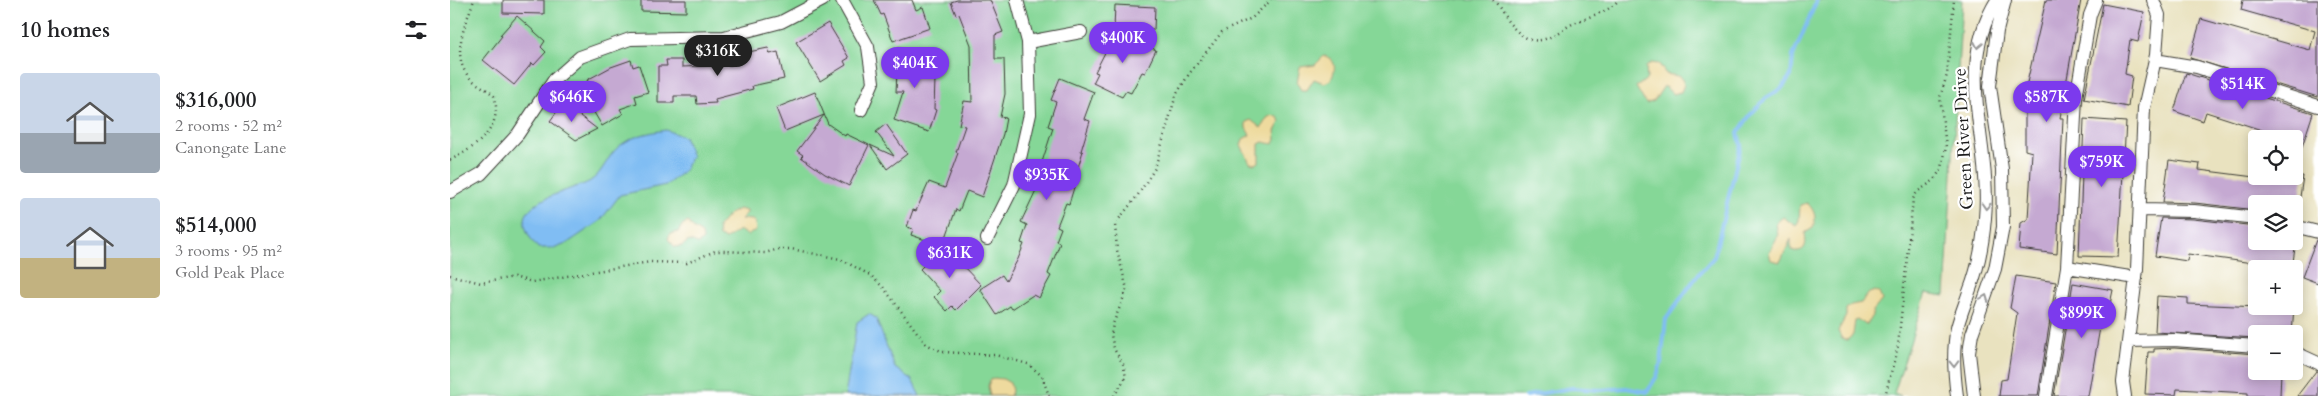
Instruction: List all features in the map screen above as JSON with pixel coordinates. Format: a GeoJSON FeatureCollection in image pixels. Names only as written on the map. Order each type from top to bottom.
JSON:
{"type":"FeatureCollection","features":[{"type":"Feature","properties":{"kind":"street"},"geometry":{"type":"LineString","coordinates":[[450,192],[481,174],[518,134],[554,80],[580,57],[630,40],[724,37],[781,22],[823,0]]}},
{"type":"Feature","properties":{"kind":"street"},"geometry":{"type":"LineString","coordinates":[[842,0],[868,47],[873,82],[862,110]]}},
{"type":"Feature","properties":{"kind":"street"},"geometry":{"type":"LineString","coordinates":[[987,239],[1014,185],[1030,114],[1028,42],[1017,0]]}},
{"type":"Feature","properties":{"kind":"street","name":"Green River Drive"},"geometry":{"type":"LineString","coordinates":[[1957,396],[1954,363],[1957,328],[1975,272],[1985,219],[1984,152],[1974,93],[1977,48],[1982,27],[1997,0]]}},
{"type":"Feature","properties":{"kind":"street","name":"Green River Drive"},"geometry":{"type":"LineString","coordinates":[[1974,396],[1969,353],[1972,334],[1995,269],[2003,227],[2002,169],[1990,86],[1997,31],[2005,0]]}},
{"type":"Feature","properties":{"kind":"street"},"geometry":{"type":"LineString","coordinates":[[2046,396],[2067,267],[2076,98],[2090,15],[2096,0]]}},
{"type":"Feature","properties":{"kind":"street"},"geometry":{"type":"LineString","coordinates":[[2125,396],[2123,382],[2136,278],[2141,210],[2144,108],[2155,60],[2159,15],[2153,0]]}},
{"type":"Feature","properties":{"kind":"street"},"geometry":{"type":"LineString","coordinates":[[1028,42],[1081,32]]}},
{"type":"Feature","properties":{"kind":"street"},"geometry":{"type":"LineString","coordinates":[[2155,60],[2197,67],[2318,106]]}},
{"type":"Feature","properties":{"kind":"street"},"geometry":{"type":"LineString","coordinates":[[2141,210],[2194,210],[2248,217]]}},
{"type":"Feature","properties":{"kind":"street"},"geometry":{"type":"LineString","coordinates":[[2303,228],[2318,232]]}},
{"type":"Feature","properties":{"kind":"street"},"geometry":{"type":"LineString","coordinates":[[2067,267],[2136,278]]}},
{"type":"Feature","properties":{"kind":"street"},"geometry":{"type":"LineString","coordinates":[[2128,341],[2174,340],[2248,345]]}},
{"type":"Feature","properties":{"kind":"street"},"geometry":{"type":"LineString","coordinates":[[2303,356],[2318,363]]}},
{"type":"Feature","properties":{"kind":"path"},"geometry":{"type":"LineString","coordinates":[[450,160],[468,152],[486,136],[494,121],[496,106],[494,96],[470,78],[460,58],[461,38],[474,0]]}},
{"type":"Feature","properties":{"kind":"path"},"geometry":{"type":"LineString","coordinates":[[1114,396],[1126,377],[1114,349],[1111,335],[1127,289],[1116,250],[1115,224],[1138,195],[1155,168],[1176,95],[1188,74],[1222,32],[1252,18],[1271,0]]}},
{"type":"Feature","properties":{"kind":"path"},"geometry":{"type":"LineString","coordinates":[[1493,0],[1509,24],[1520,36],[1539,42],[1546,40],[1576,22],[1611,8],[1618,0]]}},
{"type":"Feature","properties":{"kind":"path"},"geometry":{"type":"LineString","coordinates":[[1885,396],[1898,346],[1914,196],[1932,181],[1942,168],[1946,147],[1940,96],[1948,68],[1954,0]]}},
{"type":"Feature","properties":{"kind":"path"},"geometry":{"type":"LineString","coordinates":[[450,275],[481,283],[514,278],[532,282],[650,262],[695,262],[715,251],[765,253],[779,249],[791,249],[807,252],[840,259],[870,275],[883,286],[916,333],[926,344],[934,349],[943,352],[995,355],[1028,364],[1042,376],[1049,396]]}},
{"type":"Feature","properties":{"kind":"green space"},"geometry":{"type":"Polygon","coordinates":[[[450,0],[1962,0],[1945,296],[1926,293],[1894,393],[1901,396],[450,396],[450,0]]]}},
{"type":"Feature","properties":{"kind":"sand"},"geometry":{"type":"Polygon","coordinates":[[[1324,56],[1332,60],[1334,66],[1331,80],[1324,83],[1314,79],[1307,90],[1301,90],[1297,83],[1300,67],[1315,65],[1324,56]]]}},
{"type":"Feature","properties":{"kind":"sand"},"geometry":{"type":"Polygon","coordinates":[[[1651,63],[1659,64],[1666,74],[1678,76],[1682,79],[1684,85],[1681,92],[1673,94],[1664,86],[1654,101],[1646,104],[1636,87],[1647,79],[1646,67],[1651,63]]]}},
{"type":"Feature","properties":{"kind":"sand"},"geometry":{"type":"Polygon","coordinates":[[[1272,115],[1278,117],[1280,122],[1275,131],[1276,139],[1273,144],[1263,142],[1259,144],[1259,162],[1256,164],[1250,163],[1241,145],[1243,139],[1250,135],[1246,128],[1246,122],[1251,120],[1261,128],[1267,118],[1272,115]]]}},
{"type":"Feature","properties":{"kind":"sand"},"geometry":{"type":"Polygon","coordinates":[[[1807,203],[1813,212],[1815,221],[1813,228],[1805,233],[1806,243],[1804,248],[1799,251],[1791,249],[1791,239],[1780,262],[1771,260],[1769,252],[1778,236],[1776,223],[1783,217],[1796,226],[1799,220],[1800,205],[1807,203]]]}},
{"type":"Feature","properties":{"kind":"sand"},"geometry":{"type":"Polygon","coordinates":[[[739,209],[747,211],[741,219],[755,222],[756,231],[747,235],[739,230],[726,239],[719,237],[718,227],[729,214],[739,209]]]}},
{"type":"Feature","properties":{"kind":"sand"},"geometry":{"type":"Polygon","coordinates":[[[688,222],[702,234],[703,240],[698,244],[689,241],[682,246],[675,247],[668,239],[670,234],[678,232],[683,224],[688,222]]]}},
{"type":"Feature","properties":{"kind":"sand"},"geometry":{"type":"Polygon","coordinates":[[[1875,291],[1879,293],[1882,300],[1873,311],[1871,319],[1866,325],[1857,319],[1855,320],[1853,335],[1847,340],[1842,339],[1838,331],[1846,316],[1846,309],[1851,305],[1861,303],[1869,293],[1875,291]]]}},
{"type":"Feature","properties":{"kind":"sand"},"geometry":{"type":"Polygon","coordinates":[[[994,378],[1003,379],[1010,383],[1012,391],[1010,396],[990,396],[988,386],[990,380],[994,378]]]}},
{"type":"Feature","properties":{"kind":"water"},"geometry":{"type":"Polygon","coordinates":[[[666,130],[684,137],[692,156],[683,172],[666,185],[620,195],[600,221],[566,244],[556,248],[538,248],[529,235],[525,224],[526,215],[532,207],[540,201],[591,180],[622,144],[643,134],[666,130]]]}},
{"type":"Feature","properties":{"kind":"water"},"geometry":{"type":"Polygon","coordinates":[[[869,314],[876,318],[895,368],[912,380],[920,396],[845,396],[857,322],[869,314]]]}},
{"type":"Feature","properties":{"kind":"building"},"geometry":{"type":"Polygon","coordinates":[[[503,0],[544,0],[544,14],[503,13],[503,0]]]}},
{"type":"Feature","properties":{"kind":"building"},"geometry":{"type":"Polygon","coordinates":[[[641,0],[686,0],[686,12],[641,11],[641,0]]]}},
{"type":"Feature","properties":{"kind":"building"},"geometry":{"type":"Polygon","coordinates":[[[874,0],[912,0],[916,10],[923,7],[930,28],[893,41],[883,14],[881,15],[874,0]]]}},
{"type":"Feature","properties":{"kind":"building"},"geometry":{"type":"Polygon","coordinates":[[[957,0],[990,0],[1003,32],[995,35],[995,59],[1004,59],[1005,94],[1000,117],[1006,118],[1003,134],[982,197],[967,191],[959,211],[956,209],[943,246],[911,235],[913,229],[907,227],[913,210],[916,211],[929,182],[945,188],[958,153],[956,152],[965,126],[959,125],[964,101],[972,102],[971,45],[959,14],[956,15],[951,2],[957,0]]]}},
{"type":"Feature","properties":{"kind":"building"},"geometry":{"type":"Polygon","coordinates":[[[2046,0],[2081,0],[2060,118],[2063,118],[2057,254],[2019,249],[2021,223],[2028,219],[2032,152],[2025,150],[2025,101],[2023,100],[2046,0]]]}},
{"type":"Feature","properties":{"kind":"building"},"geometry":{"type":"Polygon","coordinates":[[[2243,0],[2318,0],[2318,97],[2190,58],[2201,19],[2310,50],[2315,31],[2241,10],[2243,0]]]}},
{"type":"Feature","properties":{"kind":"building"},"geometry":{"type":"Polygon","coordinates":[[[2103,4],[2144,12],[2138,42],[2130,40],[2125,74],[2132,76],[2128,107],[2084,99],[2103,4]]]}},
{"type":"Feature","properties":{"kind":"building"},"geometry":{"type":"Polygon","coordinates":[[[1115,5],[1155,7],[1154,30],[1114,29],[1115,5]]]}},
{"type":"Feature","properties":{"kind":"building"},"geometry":{"type":"Polygon","coordinates":[[[517,16],[545,41],[541,47],[546,52],[534,65],[532,63],[514,85],[483,60],[502,36],[500,35],[517,16]]]}},
{"type":"Feature","properties":{"kind":"building"},"geometry":{"type":"Polygon","coordinates":[[[828,23],[849,58],[844,61],[846,65],[820,81],[796,42],[828,23]]]}},
{"type":"Feature","properties":{"kind":"building"},"geometry":{"type":"Polygon","coordinates":[[[1116,31],[1156,50],[1145,73],[1142,72],[1131,93],[1126,91],[1122,97],[1093,83],[1098,73],[1095,72],[1116,31]]]}},
{"type":"Feature","properties":{"kind":"building"},"geometry":{"type":"Polygon","coordinates":[[[768,48],[770,54],[778,52],[784,79],[752,86],[753,89],[715,99],[716,103],[697,104],[696,96],[674,96],[674,103],[658,103],[658,66],[667,66],[666,60],[682,60],[682,67],[732,65],[729,56],[768,48]]]}},
{"type":"Feature","properties":{"kind":"building"},"geometry":{"type":"Polygon","coordinates":[[[898,48],[931,50],[930,79],[935,79],[934,109],[936,110],[929,132],[894,120],[903,92],[896,92],[898,48]]]}},
{"type":"Feature","properties":{"kind":"building"},"geometry":{"type":"Polygon","coordinates":[[[631,60],[633,67],[639,65],[648,92],[635,96],[637,103],[620,109],[623,114],[602,126],[582,92],[591,87],[587,80],[611,67],[631,60]]]}},
{"type":"Feature","properties":{"kind":"building"},"geometry":{"type":"Polygon","coordinates":[[[2186,73],[2313,113],[2303,144],[2303,130],[2262,130],[2206,112],[2203,121],[2174,111],[2186,73]]]}},
{"type":"Feature","properties":{"kind":"building"},"geometry":{"type":"Polygon","coordinates":[[[1060,78],[1094,92],[1084,119],[1090,121],[1074,181],[1076,181],[1069,204],[1066,203],[1057,226],[1061,228],[1056,241],[1060,243],[1048,274],[1051,276],[1039,298],[1033,295],[1012,309],[1010,306],[997,315],[980,289],[1002,275],[1006,281],[1024,244],[1021,243],[1027,225],[1021,222],[1037,188],[1034,187],[1053,128],[1048,126],[1056,102],[1051,100],[1060,78]]]}},
{"type":"Feature","properties":{"kind":"building"},"geometry":{"type":"Polygon","coordinates":[[[815,92],[828,124],[845,136],[846,134],[869,145],[849,186],[825,174],[801,157],[803,155],[797,151],[824,115],[785,131],[776,108],[815,92]]]}},
{"type":"Feature","properties":{"kind":"building"},"geometry":{"type":"Polygon","coordinates":[[[563,103],[597,129],[576,140],[550,121],[563,103]]]}},
{"type":"Feature","properties":{"kind":"building"},"geometry":{"type":"Polygon","coordinates":[[[2084,119],[2126,122],[2118,257],[2079,256],[2084,119]]]}},
{"type":"Feature","properties":{"kind":"building"},"geometry":{"type":"Polygon","coordinates":[[[886,124],[907,154],[887,169],[870,145],[894,156],[876,132],[886,124]]]}},
{"type":"Feature","properties":{"kind":"building"},"geometry":{"type":"Polygon","coordinates":[[[2169,160],[2200,164],[2199,170],[2248,176],[2248,185],[2302,185],[2300,195],[2248,195],[2248,209],[2195,203],[2163,202],[2169,160]]]}},
{"type":"Feature","properties":{"kind":"building"},"geometry":{"type":"Polygon","coordinates":[[[2161,218],[2193,219],[2248,225],[2248,250],[2295,250],[2293,260],[2248,260],[2248,262],[2188,254],[2187,261],[2155,256],[2161,218]]]}},
{"type":"Feature","properties":{"kind":"building"},"geometry":{"type":"Polygon","coordinates":[[[2316,240],[2318,240],[2318,283],[2303,277],[2316,240]]]}},
{"type":"Feature","properties":{"kind":"building"},"geometry":{"type":"Polygon","coordinates":[[[946,244],[963,262],[961,264],[981,285],[956,310],[952,306],[947,311],[934,297],[940,291],[920,269],[946,244]]]}},
{"type":"Feature","properties":{"kind":"building"},"geometry":{"type":"Polygon","coordinates":[[[2016,276],[2056,282],[2038,396],[1999,396],[2001,380],[2007,379],[2017,313],[2010,308],[2016,276]]]}},
{"type":"Feature","properties":{"kind":"building"},"geometry":{"type":"Polygon","coordinates":[[[2073,283],[2113,290],[2106,323],[2101,322],[2088,396],[2054,396],[2073,283]]]}},
{"type":"Feature","properties":{"kind":"building"},"geometry":{"type":"Polygon","coordinates":[[[2157,296],[2188,298],[2188,304],[2248,306],[2248,315],[2293,315],[2293,325],[2248,325],[2248,338],[2155,332],[2157,296]]]}},
{"type":"Feature","properties":{"kind":"building"},"geometry":{"type":"Polygon","coordinates":[[[2174,348],[2248,353],[2248,380],[2281,380],[2280,396],[2248,396],[2248,393],[2177,389],[2176,395],[2145,394],[2148,352],[2154,352],[2154,349],[2174,348]]]}},
{"type":"Feature","properties":{"kind":"building"},"geometry":{"type":"Polygon","coordinates":[[[2316,371],[2318,371],[2318,396],[2297,396],[2316,371]]]}},
{"type":"Feature","properties":{"kind":"waterway"},"geometry":{"type":"LineString","coordinates":[[1526,396],[1572,388],[1600,390],[1626,388],[1647,392],[1657,376],[1661,363],[1666,319],[1697,276],[1714,257],[1741,145],[1738,133],[1750,115],[1766,98],[1781,89],[1791,76],[1793,56],[1817,0]]}}]}
